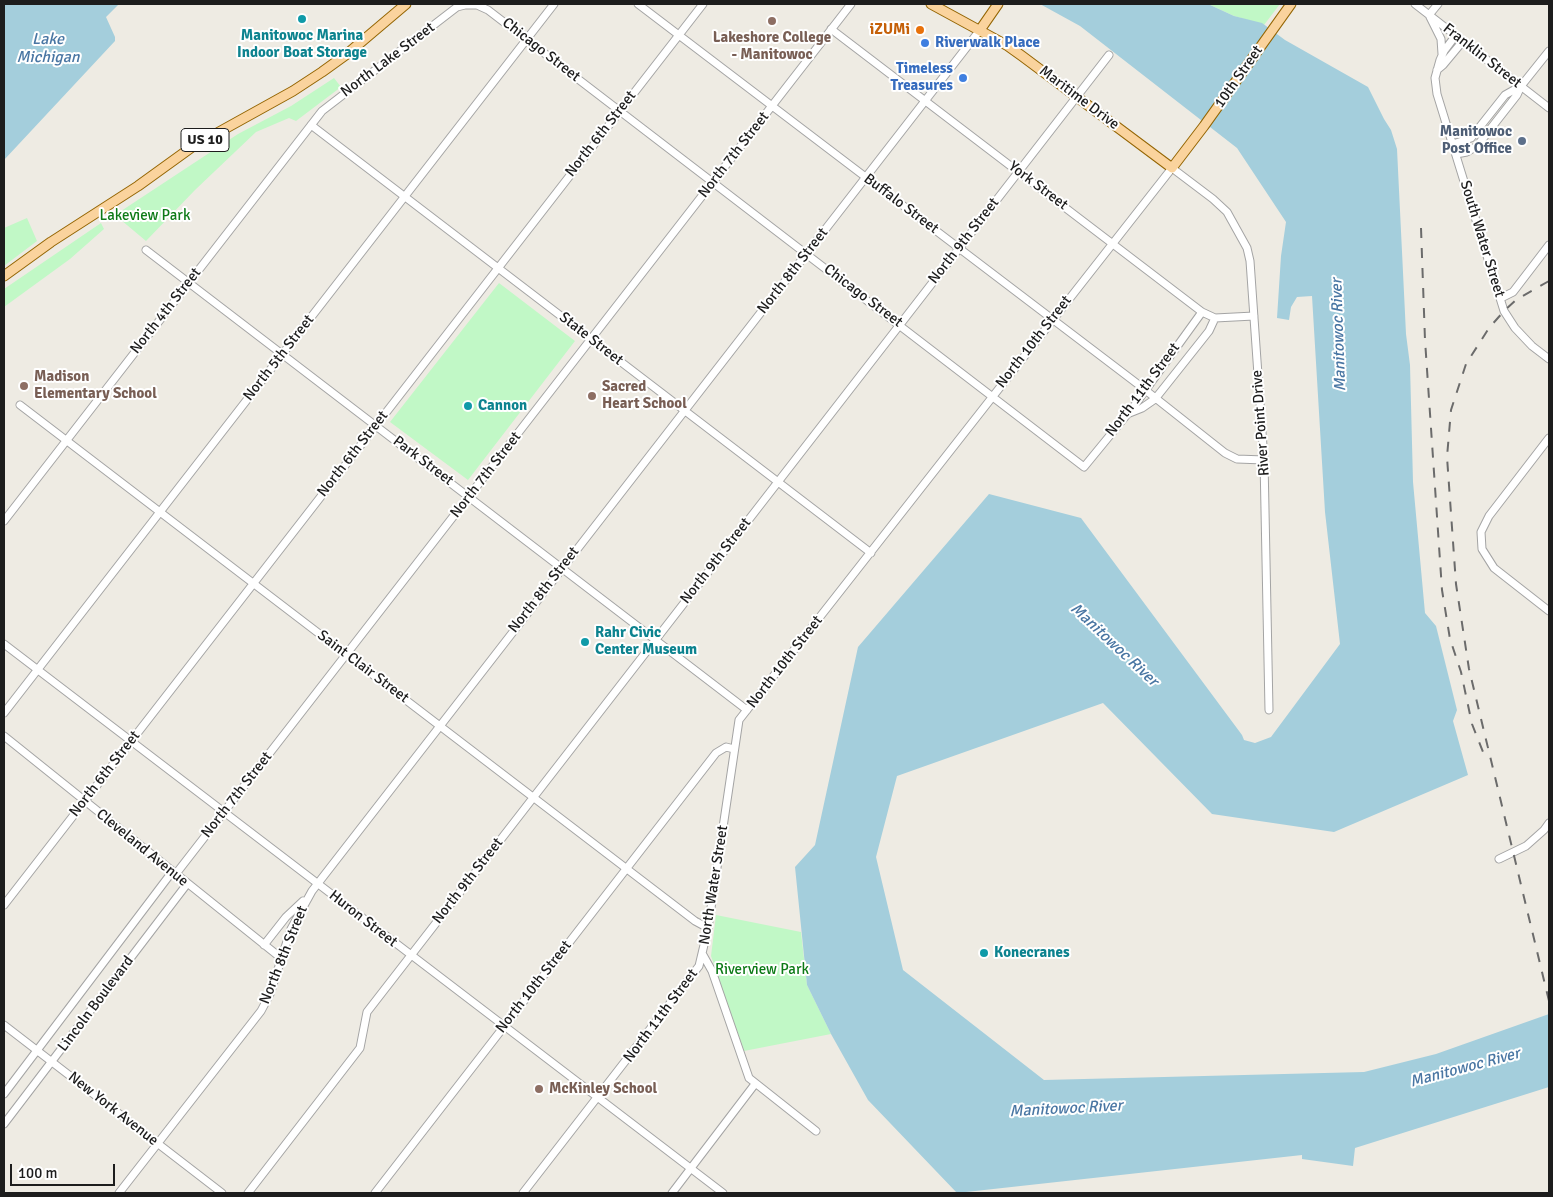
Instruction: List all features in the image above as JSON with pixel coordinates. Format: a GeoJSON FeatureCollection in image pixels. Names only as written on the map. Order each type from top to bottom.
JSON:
{"type":"FeatureCollection","features":[{"type":"Feature","properties":{"kind":"main road","name":"US 10"},"geometry":{"type":"LineString","coordinates":[[4,276],[51,242],[138,186],[192,147],[294,91],[360,43],[406,4]]}},
{"type":"Feature","properties":{"kind":"main road","name":"Maritime Drive"},"geometry":{"type":"LineString","coordinates":[[931,4],[980,30],[1022,56],[1172,168]]}},
{"type":"Feature","properties":{"kind":"main road","name":"North 8th Street"},"geometry":{"type":"LineString","coordinates":[[980,30],[998,4]]}},
{"type":"Feature","properties":{"kind":"main road","name":"10th Street"},"geometry":{"type":"LineString","coordinates":[[1204,126],[1291,4]]}},
{"type":"Feature","properties":{"kind":"main road","name":"North 10th Street"},"geometry":{"type":"LineString","coordinates":[[1172,168],[1204,126]]}},
{"type":"Feature","properties":{"kind":"street","name":"Chicago Street"},"geometry":{"type":"LineString","coordinates":[[471,4],[488,10],[1084,466]]}},
{"type":"Feature","properties":{"kind":"street","name":"North Lake Street"},"geometry":{"type":"LineString","coordinates":[[311,125],[322,111],[450,13],[461,6],[471,4]]}},
{"type":"Feature","properties":{"kind":"street","name":"North 5th Street"},"geometry":{"type":"LineString","coordinates":[[4,713],[554,4]]}},
{"type":"Feature","properties":{"kind":"street","name":"Buffalo Street"},"geometry":{"type":"LineString","coordinates":[[638,4],[1225,453],[1237,459],[1264,460]]}},
{"type":"Feature","properties":{"kind":"street","name":"North 6th Street"},"geometry":{"type":"LineString","coordinates":[[4,905],[703,4]]}},
{"type":"Feature","properties":{"kind":"street","name":"North 7th Street"},"geometry":{"type":"LineString","coordinates":[[173,873],[224,812],[851,4]]}},
{"type":"Feature","properties":{"kind":"street","name":"Franklin Street"},"geometry":{"type":"LineString","coordinates":[[1414,4],[1549,108]]}},
{"type":"Feature","properties":{"kind":"street"},"geometry":{"type":"LineString","coordinates":[[1438,4],[1429,15],[1441,39],[1442,55]]}},
{"type":"Feature","properties":{"kind":"street","name":"York Street"},"geometry":{"type":"LineString","coordinates":[[831,29],[1202,312],[1215,318],[1254,316]]}},
{"type":"Feature","properties":{"kind":"street","name":"North 8th Street"},"geometry":{"type":"LineString","coordinates":[[119,1193],[261,1011],[270,994],[291,929],[307,897],[317,883],[980,30]]}},
{"type":"Feature","properties":{"kind":"street"},"geometry":{"type":"LineString","coordinates":[[1442,55],[1456,36]]}},
{"type":"Feature","properties":{"kind":"street"},"geometry":{"type":"LineString","coordinates":[[1437,70],[1463,41]]}},
{"type":"Feature","properties":{"kind":"street"},"geometry":{"type":"LineString","coordinates":[[1456,154],[1472,150],[1477,146],[1549,51]]}},
{"type":"Feature","properties":{"kind":"street","name":"North 9th Street"},"geometry":{"type":"LineString","coordinates":[[248,1193],[360,1048],[367,1012],[410,955],[1109,55]]}},
{"type":"Feature","properties":{"kind":"street","name":"South Water Street"},"geometry":{"type":"LineString","coordinates":[[1442,55],[1437,70],[1437,94],[1504,311],[1515,328],[1532,346],[1549,359]]}},
{"type":"Feature","properties":{"kind":"street"},"geometry":{"type":"LineString","coordinates":[[1453,144],[1471,138],[1504,96],[1521,86]]}},
{"type":"Feature","properties":{"kind":"street","name":"State Street"},"geometry":{"type":"LineString","coordinates":[[311,125],[871,553]]}},
{"type":"Feature","properties":{"kind":"street","name":"North 4th Street"},"geometry":{"type":"LineString","coordinates":[[4,521],[311,125]]}},
{"type":"Feature","properties":{"kind":"street","name":"North 10th Street"},"geometry":{"type":"LineString","coordinates":[[375,1193],[716,753],[726,747],[734,748],[740,720],[747,710],[1172,168]]}},
{"type":"Feature","properties":{"kind":"street","name":"River Point Drive"},"geometry":{"type":"LineString","coordinates":[[1172,168],[1227,212],[1247,248],[1250,261],[1264,460],[1269,710]]}},
{"type":"Feature","properties":{"kind":"street"},"geometry":{"type":"LineString","coordinates":[[1501,298],[1513,292],[1549,245]]}},
{"type":"Feature","properties":{"kind":"street","name":"Park Street"},"geometry":{"type":"LineString","coordinates":[[146,250],[747,710]]}},
{"type":"Feature","properties":{"kind":"street","name":"North 11th Street"},"geometry":{"type":"LineString","coordinates":[[1084,466],[1127,414],[1202,312]]}},
{"type":"Feature","properties":{"kind":"street","name":"North 11th Street"},"geometry":{"type":"LineString","coordinates":[[1127,414],[1142,408],[1155,398],[1204,337],[1215,318]]}},
{"type":"Feature","properties":{"kind":"street","name":"Saint Clair Street"},"geometry":{"type":"LineString","coordinates":[[20,405],[695,921],[708,928]]}},
{"type":"Feature","properties":{"kind":"street"},"geometry":{"type":"LineString","coordinates":[[1549,438],[1489,516],[1481,532],[1482,549],[1494,568],[1549,610]]}},
{"type":"Feature","properties":{"kind":"street","name":"Huron Street"},"geometry":{"type":"LineString","coordinates":[[4,644],[723,1193]]}},
{"type":"Feature","properties":{"kind":"street","name":"Cleveland Avenue"},"geometry":{"type":"LineString","coordinates":[[4,736],[281,958]]}},
{"type":"Feature","properties":{"kind":"street","name":"North Water Street"},"geometry":{"type":"LineString","coordinates":[[734,748],[703,955],[712,971],[748,1078],[816,1131]]}},
{"type":"Feature","properties":{"kind":"street"},"geometry":{"type":"LineString","coordinates":[[1499,859],[1526,846],[1549,823]]}},
{"type":"Feature","properties":{"kind":"street","name":"Lincoln Boulevard"},"geometry":{"type":"LineString","coordinates":[[4,1094],[173,873]]}},
{"type":"Feature","properties":{"kind":"street","name":"Lincoln Boulevard"},"geometry":{"type":"LineString","coordinates":[[4,1124],[187,884]]}},
{"type":"Feature","properties":{"kind":"street"},"geometry":{"type":"LineString","coordinates":[[264,945],[286,918],[307,897]]}},
{"type":"Feature","properties":{"kind":"street","name":"North 11th Street"},"geometry":{"type":"LineString","coordinates":[[523,1193],[699,966],[703,955]]}},
{"type":"Feature","properties":{"kind":"street","name":"New York Avenue"},"geometry":{"type":"LineString","coordinates":[[4,1025],[222,1193]]}},
{"type":"Feature","properties":{"kind":"street"},"geometry":{"type":"LineString","coordinates":[[672,1193],[756,1084]]}},
{"type":"Feature","properties":{"kind":"green space"},"geometry":{"type":"Polygon","coordinates":[[[1208,4],[1280,4],[1264,25],[1234,16],[1208,4]]]}},
{"type":"Feature","properties":{"kind":"green space","name":"Lakeview Park"},"geometry":{"type":"Polygon","coordinates":[[[334,78],[341,87],[296,121],[289,118],[256,132],[195,190],[146,241],[115,215],[238,134],[291,106],[334,78]]]}},
{"type":"Feature","properties":{"kind":"green space"},"geometry":{"type":"Polygon","coordinates":[[[27,218],[37,241],[4,266],[4,228],[27,218]]]}},
{"type":"Feature","properties":{"kind":"green space","name":"Lakeview Park"},"geometry":{"type":"Polygon","coordinates":[[[101,223],[104,229],[70,259],[4,307],[4,289],[101,223]]]}},
{"type":"Feature","properties":{"kind":"green space"},"geometry":{"type":"Polygon","coordinates":[[[499,283],[575,341],[468,480],[390,422],[499,283]]]}},
{"type":"Feature","properties":{"kind":"green space","name":"Riverview Park"},"geometry":{"type":"Polygon","coordinates":[[[716,915],[801,932],[807,985],[831,1034],[744,1051],[711,956],[716,915]]]}},
{"type":"Feature","properties":{"kind":"water","name":"Lake Michigan"},"geometry":{"type":"Polygon","coordinates":[[[4,4],[119,4],[106,17],[115,41],[4,160],[4,4]]]}},
{"type":"Feature","properties":{"kind":"water","name":"Manitowoc River"},"geometry":{"type":"Polygon","coordinates":[[[1040,4],[1208,4],[1234,16],[1262,23],[1285,40],[1368,87],[1391,130],[1397,149],[1406,334],[1410,365],[1413,482],[1425,613],[1436,626],[1457,710],[1453,721],[1468,775],[1334,832],[1212,814],[1103,703],[897,776],[876,857],[903,970],[1044,1080],[1364,1072],[1436,1054],[1549,1014],[1549,1087],[1355,1148],[1353,1166],[1302,1159],[1302,1155],[957,1193],[868,1100],[831,1034],[807,985],[795,867],[815,845],[858,647],[989,494],[1081,518],[1244,740],[1255,743],[1271,737],[1340,644],[1325,512],[1312,296],[1297,297],[1291,307],[1289,320],[1277,318],[1281,256],[1286,222],[1237,148],[1080,26],[1040,4]]]}},
{"type":"Feature","properties":{"kind":"railway"},"geometry":{"type":"LineString","coordinates":[[1421,228],[1425,340],[1442,590],[1450,639],[1461,672],[1472,724],[1483,752]]}},
{"type":"Feature","properties":{"kind":"railway"},"geometry":{"type":"LineString","coordinates":[[1549,281],[1516,300],[1504,311],[1489,328],[1466,364],[1451,410],[1447,457],[1456,584],[1469,669],[1549,1001]]}},
{"type":"Feature","properties":{"kind":"place","name":"Manitowoc Marina Indoor Boat Storage"},"geometry":{"type":"Point","coordinates":[302,19]}},
{"type":"Feature","properties":{"kind":"place","name":"Lakeshore College - Manitowoc"},"geometry":{"type":"Point","coordinates":[772,21]}},
{"type":"Feature","properties":{"kind":"place","name":"iZUMi"},"geometry":{"type":"Point","coordinates":[920,30]}},
{"type":"Feature","properties":{"kind":"place","name":"Riverwalk Place"},"geometry":{"type":"Point","coordinates":[925,43]}},
{"type":"Feature","properties":{"kind":"place","name":"Timeless Treasures"},"geometry":{"type":"Point","coordinates":[963,78]}},
{"type":"Feature","properties":{"kind":"place","name":"Manitowoc Post Office"},"geometry":{"type":"Point","coordinates":[1522,141]}},
{"type":"Feature","properties":{"kind":"place","name":"Madison Elementary School"},"geometry":{"type":"Point","coordinates":[24,386]}},
{"type":"Feature","properties":{"kind":"place","name":"Sacred Heart School"},"geometry":{"type":"Point","coordinates":[592,396]}},
{"type":"Feature","properties":{"kind":"place","name":"Cannon"},"geometry":{"type":"Point","coordinates":[468,406]}},
{"type":"Feature","properties":{"kind":"place","name":"Rahr Civic Center Museum"},"geometry":{"type":"Point","coordinates":[585,642]}},
{"type":"Feature","properties":{"kind":"place","name":"Konecranes"},"geometry":{"type":"Point","coordinates":[984,953]}},
{"type":"Feature","properties":{"kind":"place","name":"McKinley School"},"geometry":{"type":"Point","coordinates":[539,1089]}}]}
